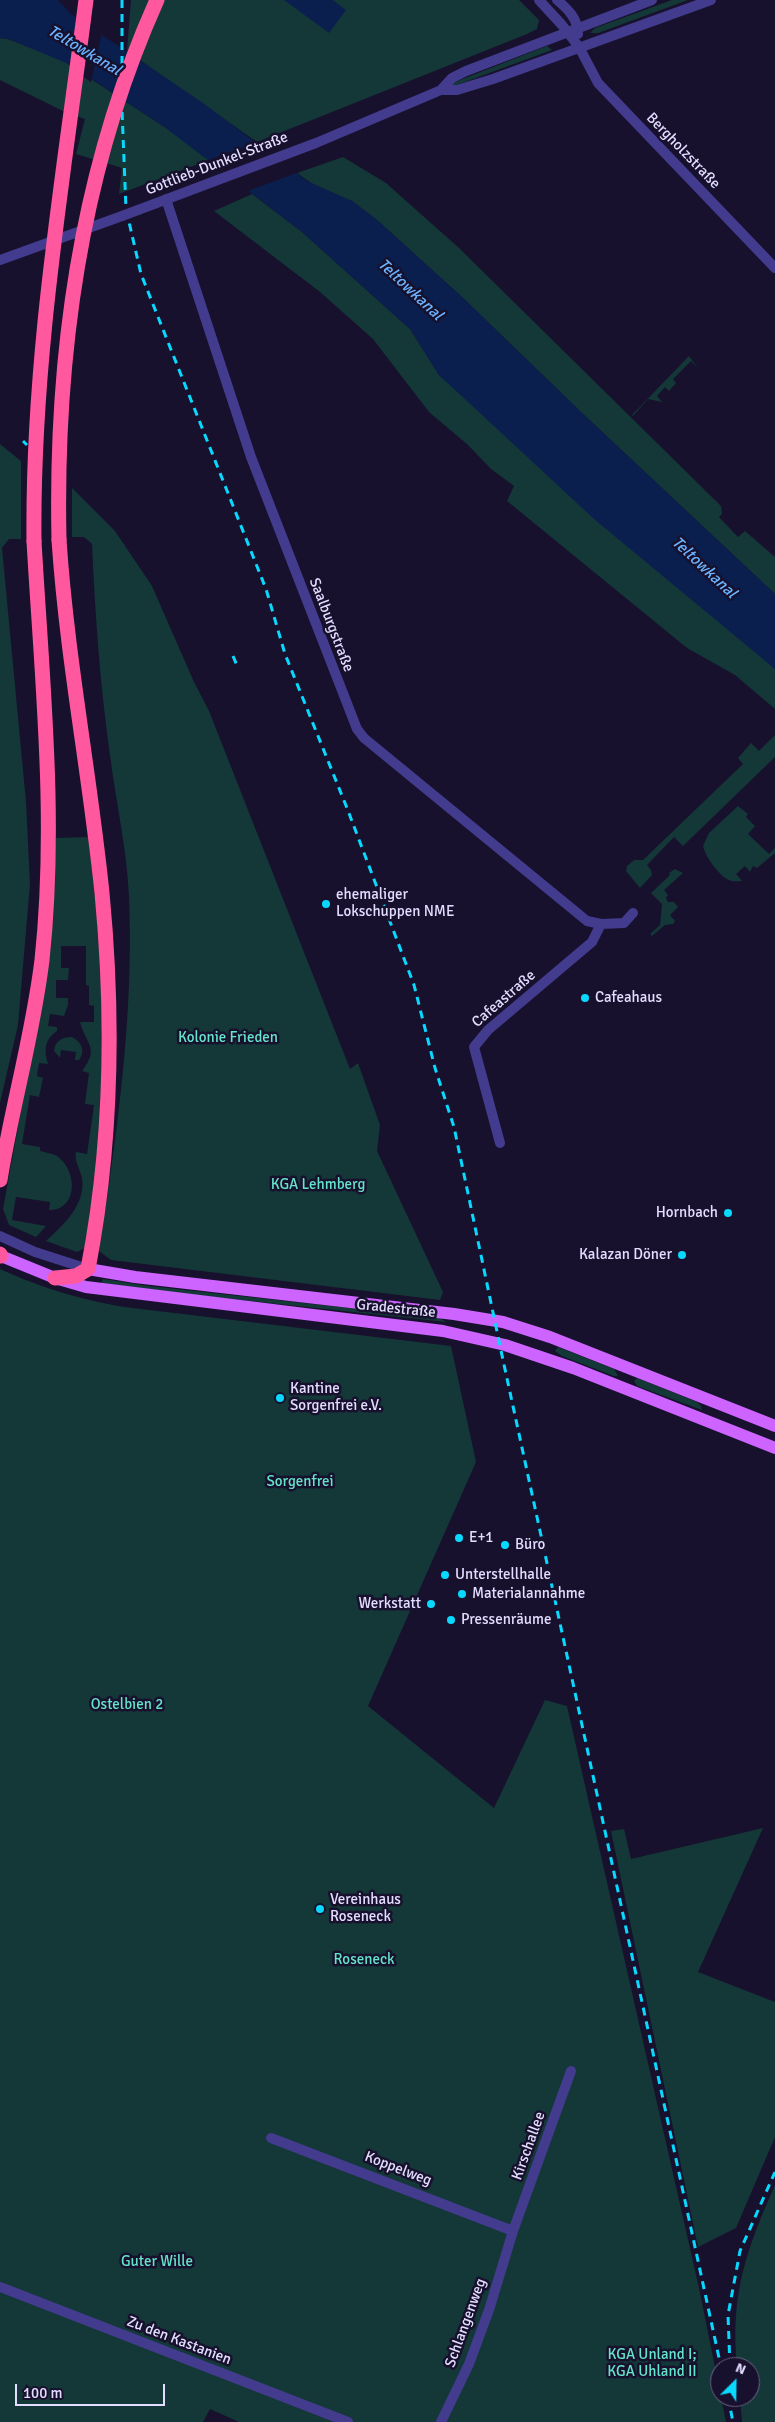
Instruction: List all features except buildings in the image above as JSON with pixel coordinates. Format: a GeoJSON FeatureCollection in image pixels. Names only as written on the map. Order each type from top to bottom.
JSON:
{"type":"FeatureCollection","features":[{"type":"Feature","properties":{"kind":"highway"},"geometry":{"type":"LineString","coordinates":[[0,1180],[33,1018],[42,960],[47,900],[49,839],[48,777],[34,541],[33,474],[37,403],[86,0]]}},
{"type":"Feature","properties":{"kind":"highway"},"geometry":{"type":"LineString","coordinates":[[56,1278],[76,1276],[88,1269],[104,1150],[109,1093],[110,1028],[102,893],[64,615],[59,540],[58,477],[62,405],[80,251],[99,162],[127,75],[156,0]]}},
{"type":"Feature","properties":{"kind":"main road","name":"Gradestraße"},"geometry":{"type":"LineString","coordinates":[[0,1255],[56,1278],[107,1290],[444,1331],[488,1341],[543,1356],[775,1448]]}},
{"type":"Feature","properties":{"kind":"main road","name":"Gradestraße"},"geometry":{"type":"LineString","coordinates":[[88,1269],[135,1277],[454,1314],[503,1322],[586,1350],[775,1426]]}},
{"type":"Feature","properties":{"kind":"street"},"geometry":{"type":"LineString","coordinates":[[539,0],[579,47]]}},
{"type":"Feature","properties":{"kind":"street"},"geometry":{"type":"LineString","coordinates":[[557,0],[570,10],[578,27],[579,47]]}},
{"type":"Feature","properties":{"kind":"street","name":"Gottlieb-Dunkel-Straße"},"geometry":{"type":"LineString","coordinates":[[442,90],[452,78],[578,27],[652,0]]}},
{"type":"Feature","properties":{"kind":"street","name":"Gottlieb-Dunkel-Straße"},"geometry":{"type":"LineString","coordinates":[[0,260],[316,143],[442,90],[457,90],[711,0]]}},
{"type":"Feature","properties":{"kind":"street","name":"Bergholzstraße"},"geometry":{"type":"LineString","coordinates":[[579,47],[598,83],[775,268]]}},
{"type":"Feature","properties":{"kind":"street","name":"Saalburgstraße"},"geometry":{"type":"LineString","coordinates":[[166,199],[251,456],[356,729],[364,738],[587,921],[601,924],[624,923],[633,913]]}},
{"type":"Feature","properties":{"kind":"street","name":"Cafeastraße"},"geometry":{"type":"LineString","coordinates":[[500,1143],[474,1048],[488,1030],[592,942],[601,924]]}},
{"type":"Feature","properties":{"kind":"street","name":"Gradestraße"},"geometry":{"type":"LineString","coordinates":[[0,1236],[35,1252],[88,1269]]}},
{"type":"Feature","properties":{"kind":"street","name":"Kirschallee"},"geometry":{"type":"LineString","coordinates":[[513,2231],[571,2071]]}},
{"type":"Feature","properties":{"kind":"street","name":"Koppelweg"},"geometry":{"type":"LineString","coordinates":[[271,2138],[513,2231]]}},
{"type":"Feature","properties":{"kind":"street","name":"Schlangenweg"},"geometry":{"type":"LineString","coordinates":[[441,2422],[469,2364],[489,2310],[513,2231]]}},
{"type":"Feature","properties":{"kind":"street","name":"Zu den Kastanien"},"geometry":{"type":"LineString","coordinates":[[0,2287],[348,2422]]}},
{"type":"Feature","properties":{"kind":"green space"},"geometry":{"type":"Polygon","coordinates":[[[131,0],[519,0],[539,20],[537,29],[527,34],[257,142],[127,51],[131,0]]]}},
{"type":"Feature","properties":{"kind":"green space"},"geometry":{"type":"Polygon","coordinates":[[[672,0],[688,0],[598,33],[590,33],[595,28],[672,0]]]}},
{"type":"Feature","properties":{"kind":"green space"},"geometry":{"type":"Polygon","coordinates":[[[0,38],[8,39],[62,60],[166,128],[209,160],[119,194],[122,168],[76,154],[85,119],[65,112],[0,80],[0,38]]]}},
{"type":"Feature","properties":{"kind":"green space"},"geometry":{"type":"Polygon","coordinates":[[[547,46],[552,50],[451,87],[450,84],[547,46]]]}},
{"type":"Feature","properties":{"kind":"green space"},"geometry":{"type":"Polygon","coordinates":[[[343,157],[386,183],[459,248],[721,506],[722,514],[719,517],[738,537],[745,531],[775,557],[775,594],[582,413],[462,297],[377,220],[352,201],[317,187],[297,173],[343,157]]]}},
{"type":"Feature","properties":{"kind":"green space"},"geometry":{"type":"Polygon","coordinates":[[[252,194],[302,232],[410,329],[439,375],[775,669],[775,709],[735,675],[687,648],[507,501],[514,486],[491,469],[468,445],[429,412],[373,339],[320,292],[214,211],[252,194]]]}},
{"type":"Feature","properties":{"kind":"green space"},"geometry":{"type":"Polygon","coordinates":[[[689,356],[698,368],[691,361],[673,379],[676,383],[669,391],[665,387],[657,396],[662,402],[648,399],[633,416],[632,415],[689,356]]]}},
{"type":"Feature","properties":{"kind":"green space"},"geometry":{"type":"Polygon","coordinates":[[[0,444],[21,461],[21,539],[9,539],[2,548],[26,802],[30,884],[18,1025],[0,1103],[0,444]]]}},
{"type":"Feature","properties":{"kind":"green space","name":"Kolonie Frieden"},"geometry":{"type":"Polygon","coordinates":[[[72,488],[115,531],[152,586],[194,682],[209,711],[350,1069],[358,1063],[380,1125],[377,1151],[443,1292],[440,1300],[111,1260],[99,1251],[123,1075],[129,986],[129,897],[126,862],[103,702],[92,544],[84,537],[72,537],[72,488]]]}},
{"type":"Feature","properties":{"kind":"green space"},"geometry":{"type":"Polygon","coordinates":[[[775,735],[775,757],[683,846],[674,837],[647,865],[652,875],[640,888],[626,871],[627,866],[634,860],[643,860],[743,764],[738,758],[751,743],[759,751],[775,735]]]}},
{"type":"Feature","properties":{"kind":"green space"},"geometry":{"type":"Polygon","coordinates":[[[738,806],[748,814],[746,817],[755,826],[748,834],[769,854],[775,848],[775,853],[757,868],[753,866],[750,872],[745,866],[736,874],[742,881],[731,881],[725,878],[713,865],[706,855],[703,846],[709,833],[738,806]]]}},
{"type":"Feature","properties":{"kind":"green space"},"geometry":{"type":"Polygon","coordinates":[[[88,837],[100,963],[103,1026],[103,1090],[99,1149],[85,1248],[77,1252],[46,1241],[66,1221],[77,1206],[82,1188],[82,1178],[76,1162],[76,1152],[87,1154],[94,1105],[85,1104],[89,1073],[82,1071],[91,1051],[80,1022],[94,1022],[94,1006],[89,1005],[89,986],[86,985],[86,946],[61,946],[61,968],[69,968],[68,980],[56,980],[56,998],[68,998],[68,1005],[64,1016],[50,1014],[48,1026],[57,1027],[57,1031],[47,1042],[46,1054],[48,1064],[39,1063],[37,1076],[43,1078],[39,1097],[30,1095],[22,1144],[40,1147],[40,1151],[55,1155],[62,1161],[68,1169],[71,1178],[70,1196],[66,1203],[59,1208],[49,1210],[50,1202],[16,1197],[12,1220],[46,1226],[36,1237],[9,1225],[3,1209],[25,1089],[56,838],[88,837]]]}},
{"type":"Feature","properties":{"kind":"green space"},"geometry":{"type":"Polygon","coordinates":[[[675,869],[683,873],[664,890],[668,895],[666,898],[668,902],[674,902],[678,907],[670,915],[675,921],[673,924],[665,925],[652,936],[650,934],[660,925],[662,904],[651,893],[675,869]]]}},
{"type":"Feature","properties":{"kind":"green space"},"geometry":{"type":"Polygon","coordinates":[[[72,1037],[82,1047],[79,1060],[75,1060],[76,1052],[61,1050],[60,1058],[54,1051],[57,1042],[72,1037]]]}},
{"type":"Feature","properties":{"kind":"green space"},"geometry":{"type":"Polygon","coordinates":[[[0,1269],[60,1292],[124,1307],[451,1346],[476,1462],[368,1706],[494,1808],[545,1700],[567,1706],[699,2288],[713,2357],[710,2357],[710,2407],[723,2407],[726,2422],[239,2422],[210,2409],[203,2422],[0,2422],[0,1269]]]}},
{"type":"Feature","properties":{"kind":"green space"},"geometry":{"type":"Polygon","coordinates":[[[103,1279],[149,1286],[440,1318],[446,1322],[148,1290],[101,1283],[103,1279]]]}},
{"type":"Feature","properties":{"kind":"green space"},"geometry":{"type":"Polygon","coordinates":[[[558,1347],[614,1369],[618,1376],[562,1356],[555,1351],[558,1347]]]}},
{"type":"Feature","properties":{"kind":"green space"},"geometry":{"type":"Polygon","coordinates":[[[637,1378],[697,1402],[702,1410],[637,1386],[634,1381],[637,1378]]]}},
{"type":"Feature","properties":{"kind":"green space"},"geometry":{"type":"Polygon","coordinates":[[[763,1828],[698,1972],[775,2002],[775,2137],[736,2228],[698,2247],[611,1831],[624,1829],[631,1859],[763,1828]]]}},
{"type":"Feature","properties":{"kind":"green space"},"geometry":{"type":"Polygon","coordinates":[[[775,2185],[775,2422],[742,2422],[741,2407],[760,2407],[760,2357],[736,2357],[735,2341],[738,2295],[742,2273],[756,2231],[775,2185]]]}},
{"type":"Feature","properties":{"kind":"water","name":"Teltowkanal"},"geometry":{"type":"Polygon","coordinates":[[[0,0],[58,0],[71,14],[203,103],[307,181],[352,201],[377,220],[462,297],[582,413],[775,594],[775,669],[594,519],[439,375],[410,329],[302,232],[166,128],[71,65],[9,39],[0,38],[0,0]]]}},
{"type":"Feature","properties":{"kind":"water"},"geometry":{"type":"Polygon","coordinates":[[[284,0],[333,0],[346,10],[329,33],[284,0]]]}},
{"type":"Feature","properties":{"kind":"pier"},"geometry":{"type":"Polygon","coordinates":[[[77,15],[102,32],[91,82],[70,68],[77,15]]]}},
{"type":"Feature","properties":{"kind":"pier"},"geometry":{"type":"Polygon","coordinates":[[[260,141],[299,172],[245,192],[206,161],[260,141]]]}},
{"type":"Feature","properties":{"kind":"railway"},"geometry":{"type":"LineString","coordinates":[[122,0],[122,110],[126,209],[141,274],[266,589],[285,654],[347,808],[414,985],[435,1068],[454,1127],[719,2357]]}},
{"type":"Feature","properties":{"kind":"railway"},"geometry":{"type":"LineString","coordinates":[[23,441],[27,445]]}},
{"type":"Feature","properties":{"kind":"railway"},"geometry":{"type":"LineString","coordinates":[[233,656],[238,668]]}},
{"type":"Feature","properties":{"kind":"railway"},"geometry":{"type":"LineString","coordinates":[[730,2357],[728,2315],[740,2251],[775,2172]]}},
{"type":"Feature","properties":{"kind":"railway"},"geometry":{"type":"LineString","coordinates":[[730,2407],[733,2422]]}},
{"type":"Feature","properties":{"kind":"place","name":"ehemaliger Lokschuppen NME"},"geometry":{"type":"Point","coordinates":[326,904]}},
{"type":"Feature","properties":{"kind":"place","name":"Cafeahaus"},"geometry":{"type":"Point","coordinates":[585,998]}},
{"type":"Feature","properties":{"kind":"place","name":"Hornbach"},"geometry":{"type":"Point","coordinates":[728,1213]}},
{"type":"Feature","properties":{"kind":"place","name":"Kalazan Döner"},"geometry":{"type":"Point","coordinates":[682,1255]}},
{"type":"Feature","properties":{"kind":"place","name":"Kantine Sorgenfrei e.V."},"geometry":{"type":"Point","coordinates":[280,1398]}},
{"type":"Feature","properties":{"kind":"place","name":"E+1"},"geometry":{"type":"Point","coordinates":[459,1538]}},
{"type":"Feature","properties":{"kind":"place","name":"Büro"},"geometry":{"type":"Point","coordinates":[505,1545]}},
{"type":"Feature","properties":{"kind":"place","name":"Unterstellhalle"},"geometry":{"type":"Point","coordinates":[445,1575]}},
{"type":"Feature","properties":{"kind":"place","name":"Materialannahme"},"geometry":{"type":"Point","coordinates":[462,1594]}},
{"type":"Feature","properties":{"kind":"place","name":"Werkstatt"},"geometry":{"type":"Point","coordinates":[431,1604]}},
{"type":"Feature","properties":{"kind":"place","name":"Pressenräume"},"geometry":{"type":"Point","coordinates":[451,1620]}},
{"type":"Feature","properties":{"kind":"place","name":"Vereinhaus Roseneck"},"geometry":{"type":"Point","coordinates":[320,1909]}},
{"type":"Feature","properties":{"kind":"park label","name":"KGA Lehmberg"},"geometry":{"type":"Point","coordinates":[318,1185]}},
{"type":"Feature","properties":{"kind":"park label","name":"Sorgenfrei"},"geometry":{"type":"Point","coordinates":[300,1482]}},
{"type":"Feature","properties":{"kind":"park label","name":"Ostelbien 2"},"geometry":{"type":"Point","coordinates":[127,1705]}},
{"type":"Feature","properties":{"kind":"park label","name":"Roseneck"},"geometry":{"type":"Point","coordinates":[364,1960]}},
{"type":"Feature","properties":{"kind":"park label","name":"Guter Wille"},"geometry":{"type":"Point","coordinates":[157,2262]}},
{"type":"Feature","properties":{"kind":"park label","name":"KGA Unland I; KGA Uhland II"},"geometry":{"type":"Point","coordinates":[652,2364]}}]}
